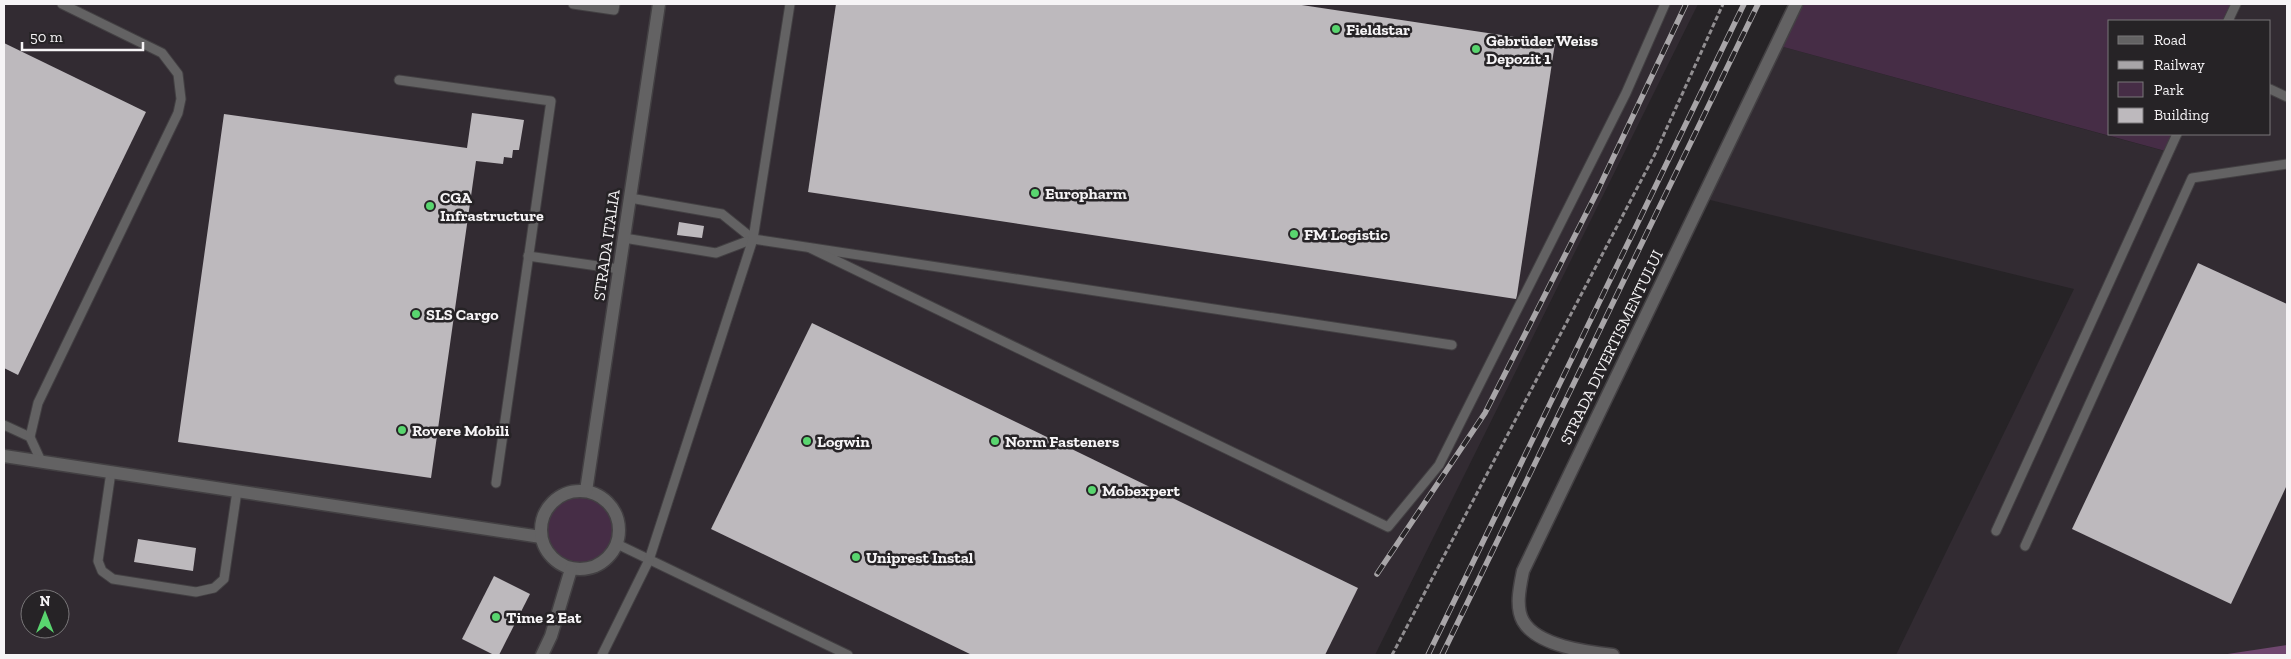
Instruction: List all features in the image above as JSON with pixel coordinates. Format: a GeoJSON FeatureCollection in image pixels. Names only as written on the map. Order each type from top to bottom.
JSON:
{"type":"FeatureCollection","features":[{"type":"Feature","properties":{"kind":"street","name":"STRADA ITALIA"},"geometry":{"type":"LineString","coordinates":[[586,491],[659,4]]}},
{"type":"Feature","properties":{"kind":"street","name":"STRADA DIVERTISMENTULUI"},"geometry":{"type":"LineString","coordinates":[[1613,655],[1559,644],[1531,631],[1523,620],[1520,610],[1520,586],[1523,571],[1796,4]]}},
{"type":"Feature","properties":{"kind":"street"},"geometry":{"type":"LineString","coordinates":[[4,456],[541,537]]}},
{"type":"Feature","properties":{"kind":"street"},"geometry":{"type":"LineString","coordinates":[[586,491],[598,495],[607,502],[614,511],[619,533],[611,554],[598,565],[582,570],[560,564],[551,558],[544,548],[541,537],[543,516],[556,499],[565,493],[586,491]]}},
{"type":"Feature","properties":{"kind":"street"},"geometry":{"type":"LineString","coordinates":[[542,655],[551,636],[571,568]]}},
{"type":"Feature","properties":{"kind":"lane"},"geometry":{"type":"LineString","coordinates":[[41,462],[30,437],[38,403],[178,113],[181,99],[178,74],[162,53],[62,4]]}},
{"type":"Feature","properties":{"kind":"lane"},"geometry":{"type":"LineString","coordinates":[[573,4],[614,10],[616,4]]}},
{"type":"Feature","properties":{"kind":"lane"},"geometry":{"type":"LineString","coordinates":[[602,655],[649,560],[753,239],[790,4]]}},
{"type":"Feature","properties":{"kind":"lane"},"geometry":{"type":"LineString","coordinates":[[810,248],[1388,527],[1439,465],[1626,92],[1666,4]]}},
{"type":"Feature","properties":{"kind":"lane"},"geometry":{"type":"LineString","coordinates":[[2228,20],[2236,4]]}},
{"type":"Feature","properties":{"kind":"lane"},"geometry":{"type":"LineString","coordinates":[[399,80],[550,101],[496,483]]}},
{"type":"Feature","properties":{"kind":"lane"},"geometry":{"type":"LineString","coordinates":[[2271,89],[2287,97]]}},
{"type":"Feature","properties":{"kind":"lane"},"geometry":{"type":"LineString","coordinates":[[1996,531],[2177,135]]}},
{"type":"Feature","properties":{"kind":"lane"},"geometry":{"type":"LineString","coordinates":[[2025,546],[2192,178],[2287,164]]}},
{"type":"Feature","properties":{"kind":"lane"},"geometry":{"type":"LineString","coordinates":[[630,198],[722,214],[753,239]]}},
{"type":"Feature","properties":{"kind":"lane"},"geometry":{"type":"LineString","coordinates":[[624,238],[716,253],[753,239],[1452,345]]}},
{"type":"Feature","properties":{"kind":"lane"},"geometry":{"type":"LineString","coordinates":[[528,256],[619,269]]}},
{"type":"Feature","properties":{"kind":"lane"},"geometry":{"type":"LineString","coordinates":[[4,425],[30,437]]}},
{"type":"Feature","properties":{"kind":"lane"},"geometry":{"type":"LineString","coordinates":[[111,472],[98,561],[102,571],[113,579],[196,592],[214,588],[224,579],[237,491]]}},
{"type":"Feature","properties":{"kind":"lane"},"geometry":{"type":"LineString","coordinates":[[616,544],[848,655]]}},
{"type":"Feature","properties":{"kind":"path"},"geometry":{"type":"LineString","coordinates":[[1392,655],[1655,154],[1723,4]]}},
{"type":"Feature","properties":{"kind":"shaded area"},"geometry":{"type":"Polygon","coordinates":[[[4,4],[1698,4],[1375,655],[4,655],[4,4]]]}},
{"type":"Feature","properties":{"kind":"shaded area"},"geometry":{"type":"Polygon","coordinates":[[[2236,4],[2287,4],[2287,655],[1896,655],[2074,289],[1702,198],[1776,45],[2168,152],[2176,135],[2271,135],[2271,20],[2228,20],[2236,4]]]}},
{"type":"Feature","properties":{"kind":"shaded area"},"geometry":{"type":"Polygon","coordinates":[[[2287,645],[2287,655],[2221,655],[2287,645]]]}},
{"type":"Feature","properties":{"kind":"green space"},"geometry":{"type":"Polygon","coordinates":[[[1796,4],[2236,4],[2228,20],[2108,20],[2108,135],[2177,135],[2169,152],[1776,45],[1796,4]]]}},
{"type":"Feature","properties":{"kind":"green space"},"geometry":{"type":"Polygon","coordinates":[[[572,491],[588,491],[602,497],[613,508],[619,522],[619,538],[613,552],[602,563],[588,569],[572,569],[558,563],[547,552],[541,538],[541,522],[547,508],[558,497],[572,491]]]}},
{"type":"Feature","properties":{"kind":"building"},"geometry":{"type":"Polygon","coordinates":[[[836,4],[1295,4],[1555,43],[1516,299],[808,192],[836,4]]]}},
{"type":"Feature","properties":{"kind":"building"},"geometry":{"type":"Polygon","coordinates":[[[4,43],[146,112],[18,375],[4,368],[4,43]]]}},
{"type":"Feature","properties":{"kind":"building"},"geometry":{"type":"Polygon","coordinates":[[[472,113],[524,120],[519,150],[513,150],[512,158],[504,157],[503,164],[476,161],[431,478],[178,442],[224,114],[467,148],[472,113]]]}},
{"type":"Feature","properties":{"kind":"building"},"geometry":{"type":"Polygon","coordinates":[[[679,222],[704,226],[702,238],[677,235],[679,222]]]}},
{"type":"Feature","properties":{"kind":"building"},"geometry":{"type":"Polygon","coordinates":[[[2198,263],[2287,304],[2287,485],[2231,604],[2072,529],[2198,263]]]}},
{"type":"Feature","properties":{"kind":"building"},"geometry":{"type":"Polygon","coordinates":[[[812,323],[1358,588],[1325,655],[972,655],[711,529],[812,323]]]}},
{"type":"Feature","properties":{"kind":"building"},"geometry":{"type":"Polygon","coordinates":[[[138,539],[196,548],[193,571],[134,562],[138,539]]]}},
{"type":"Feature","properties":{"kind":"building","name":"Time 2 Eat"},"geometry":{"type":"Polygon","coordinates":[[[494,576],[530,594],[499,655],[494,655],[462,639],[494,576]]]}},
{"type":"Feature","properties":{"kind":"railway"},"geometry":{"type":"LineString","coordinates":[[1377,574],[1485,413],[1596,194],[1686,4]]}},
{"type":"Feature","properties":{"kind":"railway"},"geometry":{"type":"LineString","coordinates":[[1428,655],[1744,4]]}},
{"type":"Feature","properties":{"kind":"railway"},"geometry":{"type":"LineString","coordinates":[[1442,655],[1758,4]]}},
{"type":"Feature","properties":{"kind":"place","name":"Fieldstar"},"geometry":{"type":"Point","coordinates":[1336,29]}},
{"type":"Feature","properties":{"kind":"place","name":"Gebrüder Weiss Depozit 1"},"geometry":{"type":"Point","coordinates":[1476,49]}},
{"type":"Feature","properties":{"kind":"place","name":"Europharm"},"geometry":{"type":"Point","coordinates":[1035,193]}},
{"type":"Feature","properties":{"kind":"place","name":"CGA Infrastructure"},"geometry":{"type":"Point","coordinates":[430,206]}},
{"type":"Feature","properties":{"kind":"place","name":"FM Logistic"},"geometry":{"type":"Point","coordinates":[1294,234]}},
{"type":"Feature","properties":{"kind":"place","name":"SLS Cargo"},"geometry":{"type":"Point","coordinates":[416,314]}},
{"type":"Feature","properties":{"kind":"place","name":"Rovere Mobili"},"geometry":{"type":"Point","coordinates":[402,430]}},
{"type":"Feature","properties":{"kind":"place","name":"Logwin"},"geometry":{"type":"Point","coordinates":[807,441]}},
{"type":"Feature","properties":{"kind":"place","name":"Norm Fasteners"},"geometry":{"type":"Point","coordinates":[995,441]}},
{"type":"Feature","properties":{"kind":"place","name":"Mobexpert"},"geometry":{"type":"Point","coordinates":[1092,490]}},
{"type":"Feature","properties":{"kind":"place","name":"Uniprest Instal"},"geometry":{"type":"Point","coordinates":[856,557]}},
{"type":"Feature","properties":{"kind":"place","name":"Time 2 Eat"},"geometry":{"type":"Point","coordinates":[496,617]}}]}
